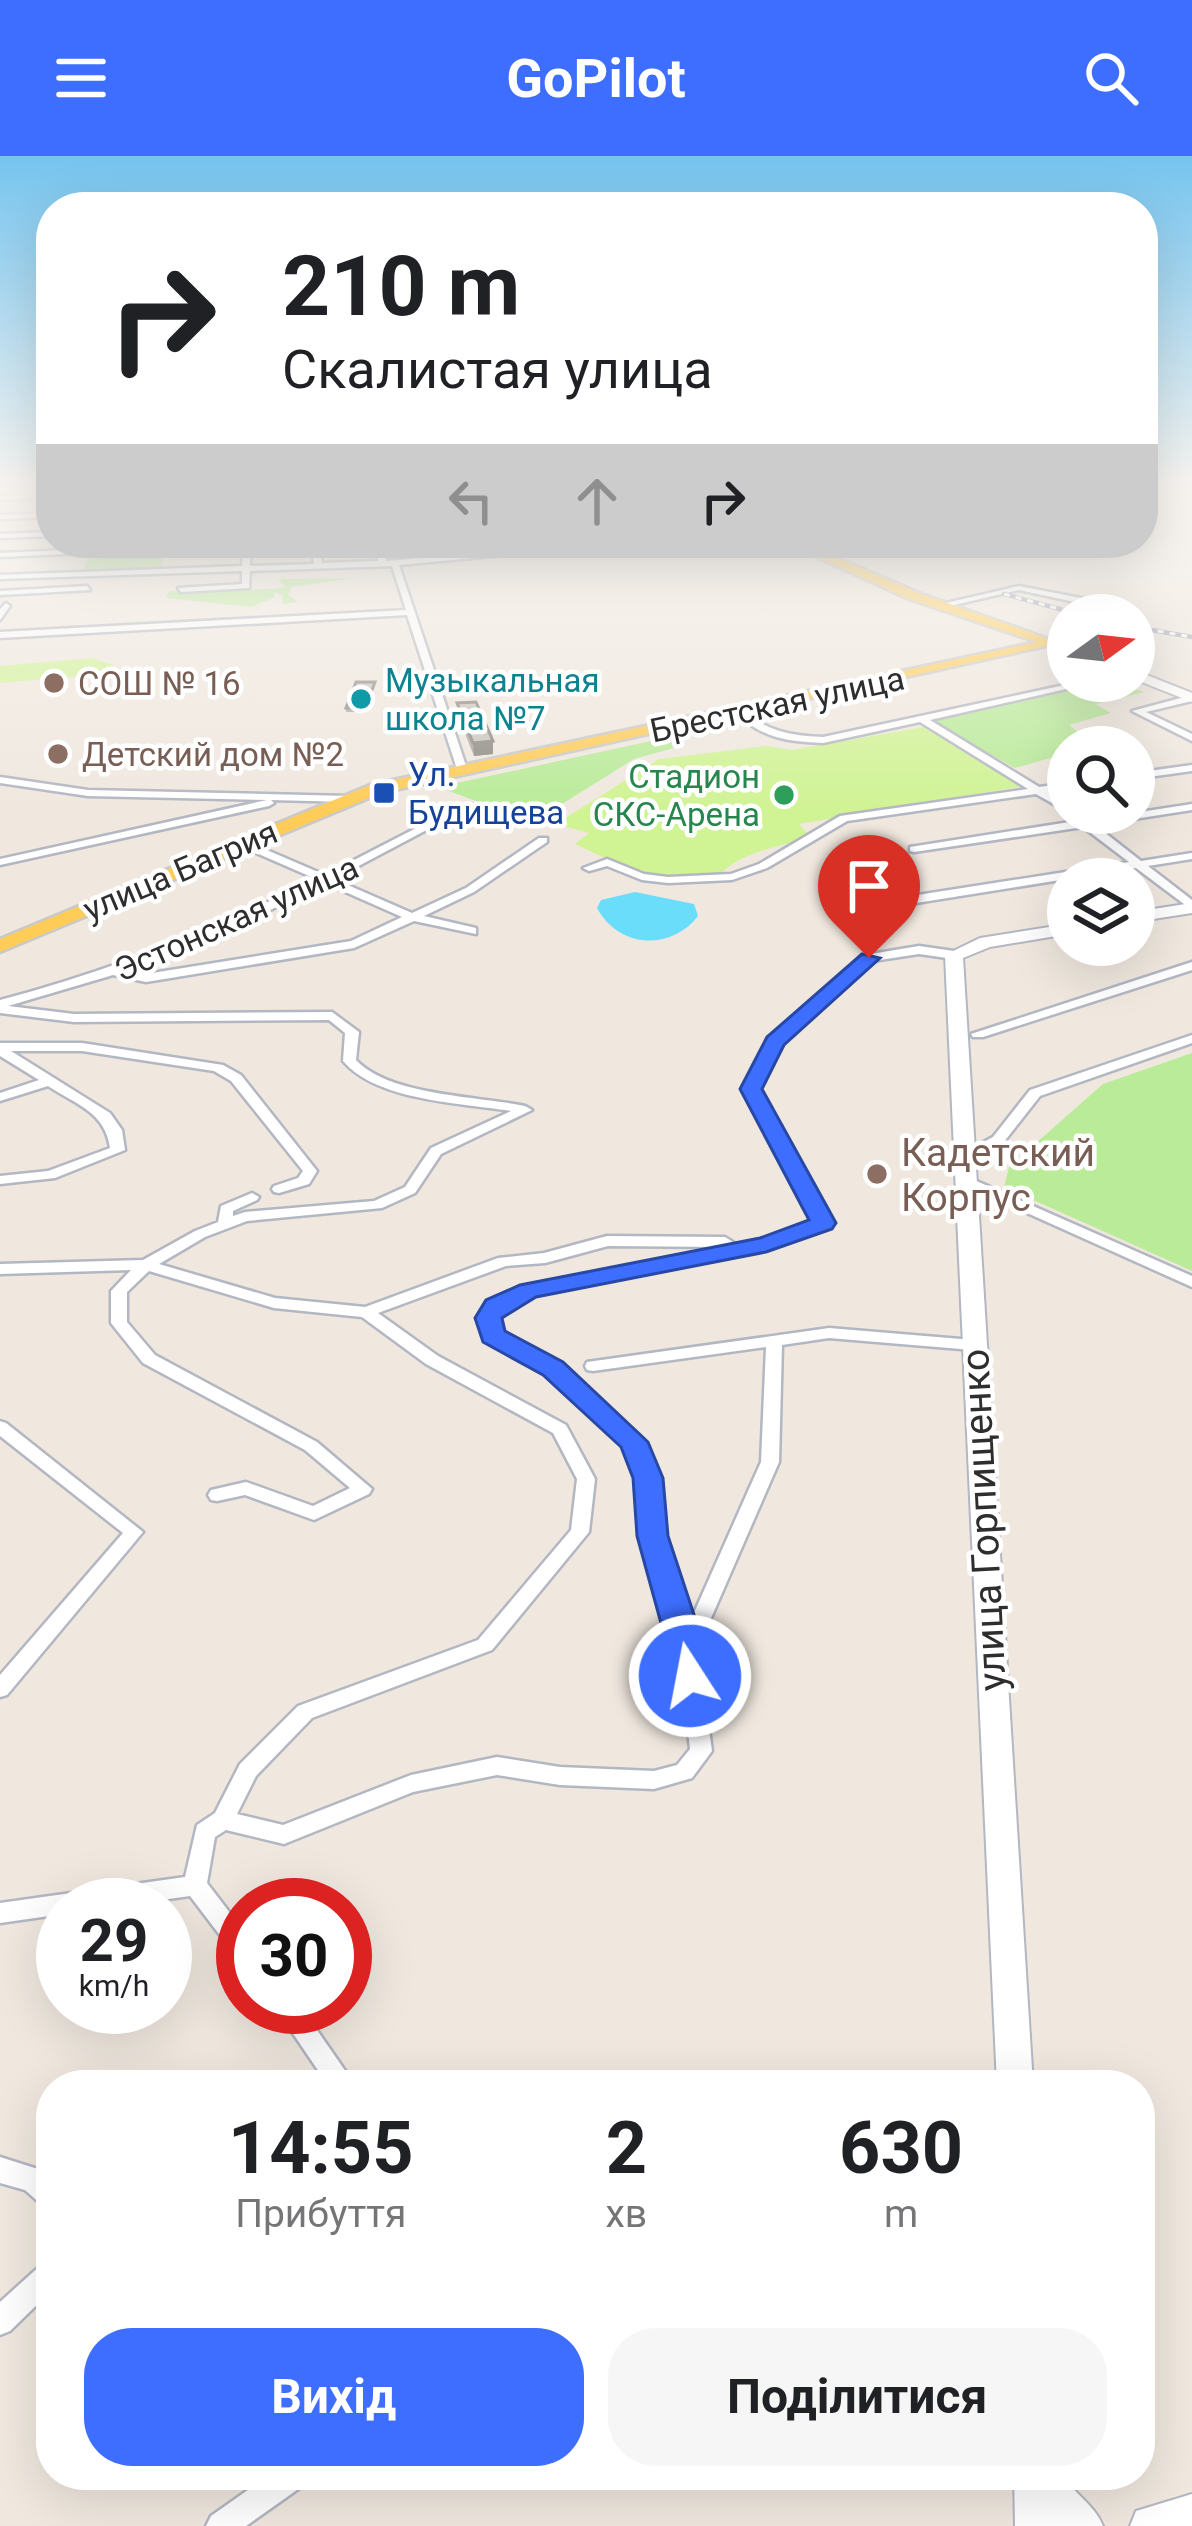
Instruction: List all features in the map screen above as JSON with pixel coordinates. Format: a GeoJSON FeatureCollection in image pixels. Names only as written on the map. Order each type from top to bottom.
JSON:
{"type":"FeatureCollection","features":[{"type":"Feature","properties":{"kind":"main road"},"geometry":{"type":"LineString","coordinates":[[914,594],[1047,639]]}},
{"type":"Feature","properties":{"kind":"main road","name":"Брестская улица"},"geometry":{"type":"LineString","coordinates":[[355,797],[462,769],[1047,647]]}},
{"type":"Feature","properties":{"kind":"main road"},"geometry":{"type":"LineString","coordinates":[[1155,683],[1192,698]]}},
{"type":"Feature","properties":{"kind":"main road","name":"улица Багрия"},"geometry":{"type":"LineString","coordinates":[[0,946],[355,797]]}},
{"type":"Feature","properties":{"kind":"main road"},"geometry":{"type":"LineString","coordinates":[[1155,913],[1192,907]]}},
{"type":"Feature","properties":{"kind":"main road"},"geometry":{"type":"LineString","coordinates":[[954,955],[986,942],[1047,932]]}},
{"type":"Feature","properties":{"kind":"main road","name":"улица Горпищенко"},"geometry":{"type":"LineString","coordinates":[[954,955],[1015,2070]]}},
{"type":"Feature","properties":{"kind":"main road"},"geometry":{"type":"LineString","coordinates":[[1036,2526],[1037,2490]]}},
{"type":"Feature","properties":{"kind":"main road"},"geometry":{"type":"LineString","coordinates":[[1047,2490],[1082,2526]]}},
{"type":"Feature","properties":{"kind":"main road"},"geometry":{"type":"LineString","coordinates":[[1151,2526],[1192,2516]]}},
{"type":"Feature","properties":{"kind":"street"},"geometry":{"type":"LineString","coordinates":[[79,628],[86,594]]}},
{"type":"Feature","properties":{"kind":"street"},"geometry":{"type":"LineString","coordinates":[[403,594],[462,769]]}},
{"type":"Feature","properties":{"kind":"street"},"geometry":{"type":"LineString","coordinates":[[941,605],[993,594]]}},
{"type":"Feature","properties":{"kind":"street"},"geometry":{"type":"LineString","coordinates":[[0,617],[6,606]]}},
{"type":"Feature","properties":{"kind":"street"},"geometry":{"type":"LineString","coordinates":[[0,634],[411,612]]}},
{"type":"Feature","properties":{"kind":"street"},"geometry":{"type":"LineString","coordinates":[[740,711],[755,728],[802,740],[923,720],[1047,692]]}},
{"type":"Feature","properties":{"kind":"street"},"geometry":{"type":"LineString","coordinates":[[1192,698],[1137,711],[1192,738]]}},
{"type":"Feature","properties":{"kind":"street"},"geometry":{"type":"LineString","coordinates":[[923,720],[1047,792]]}},
{"type":"Feature","properties":{"kind":"street"},"geometry":{"type":"LineString","coordinates":[[1155,773],[1192,768]]}},
{"type":"Feature","properties":{"kind":"street","name":"Брестская улица"},"geometry":{"type":"LineString","coordinates":[[0,780],[88,793],[355,797]]}},
{"type":"Feature","properties":{"kind":"street"},"geometry":{"type":"LineString","coordinates":[[589,868],[607,862],[642,877],[732,877],[763,866],[844,818],[1047,790]]}},
{"type":"Feature","properties":{"kind":"street"},"geometry":{"type":"LineString","coordinates":[[0,862],[219,812],[277,802],[317,802]]}},
{"type":"Feature","properties":{"kind":"street"},"geometry":{"type":"LineString","coordinates":[[1155,813],[1192,807]]}},
{"type":"Feature","properties":{"kind":"street","name":"Эстонская улица"},"geometry":{"type":"LineString","coordinates":[[0,1007],[117,974],[327,880],[463,808]]}},
{"type":"Feature","properties":{"kind":"street"},"geometry":{"type":"LineString","coordinates":[[914,849],[1047,829]]}},
{"type":"Feature","properties":{"kind":"street"},"geometry":{"type":"LineString","coordinates":[[1098,834],[1127,858]]}},
{"type":"Feature","properties":{"kind":"street"},"geometry":{"type":"LineString","coordinates":[[117,974],[166,975],[333,948],[470,890],[543,840]]}},
{"type":"Feature","properties":{"kind":"street"},"geometry":{"type":"LineString","coordinates":[[242,843],[410,916],[472,932]]}},
{"type":"Feature","properties":{"kind":"street"},"geometry":{"type":"LineString","coordinates":[[1155,862],[1192,856]]}},
{"type":"Feature","properties":{"kind":"street"},"geometry":{"type":"LineString","coordinates":[[841,911],[1047,879]]}},
{"type":"Feature","properties":{"kind":"street"},"geometry":{"type":"LineString","coordinates":[[1155,880],[1192,907]]}},
{"type":"Feature","properties":{"kind":"street"},"geometry":{"type":"LineString","coordinates":[[823,1223],[751,1089],[774,1042],[869,958],[920,950],[954,955]]}},
{"type":"Feature","properties":{"kind":"street"},"geometry":{"type":"LineString","coordinates":[[978,1034],[1192,966]]}},
{"type":"Feature","properties":{"kind":"street"},"geometry":{"type":"LineString","coordinates":[[0,1007],[74,1018],[332,1016],[352,1032],[348,1056],[353,1066],[377,1082],[525,1110],[436,1150],[410,1190],[377,1205],[245,1217],[146,1265],[119,1291],[119,1323],[149,1359],[310,1446],[363,1489],[314,1513],[246,1488],[217,1495]]}},
{"type":"Feature","properties":{"kind":"street"},"geometry":{"type":"LineString","coordinates":[[1192,1039],[1035,1093],[998,1140],[964,1168],[1192,1282]]}},
{"type":"Feature","properties":{"kind":"street"},"geometry":{"type":"LineString","coordinates":[[0,1049],[82,1047],[218,1068],[236,1078],[310,1171],[304,1181],[278,1189]]}},
{"type":"Feature","properties":{"kind":"street"},"geometry":{"type":"LineString","coordinates":[[0,1049],[105,1116],[115,1130],[118,1150],[50,1175],[0,1180]]}},
{"type":"Feature","properties":{"kind":"street"},"geometry":{"type":"LineString","coordinates":[[0,1097],[48,1082]]}},
{"type":"Feature","properties":{"kind":"street"},"geometry":{"type":"LineString","coordinates":[[225,1224],[226,1209],[252,1197]]}},
{"type":"Feature","properties":{"kind":"street"},"geometry":{"type":"LineString","coordinates":[[0,1269],[146,1265],[274,1303],[366,1312],[503,1261],[545,1258],[607,1241],[708,1246],[823,1223]]}},
{"type":"Feature","properties":{"kind":"street"},"geometry":{"type":"LineString","coordinates":[[223,1820],[284,1835],[411,1784],[497,1766],[560,1776],[654,1780],[684,1772],[701,1751],[688,1648],[652,1536],[648,1478],[633,1442],[553,1368],[493,1336],[488,1318],[496,1306],[529,1291],[733,1252],[823,1223]]}},
{"type":"Feature","properties":{"kind":"street"},"geometry":{"type":"LineString","coordinates":[[216,1913],[195,1885],[205,1832],[223,1820],[248,1770],[304,1712],[485,1645],[580,1532],[586,1479],[560,1430],[432,1360],[366,1312]]}},
{"type":"Feature","properties":{"kind":"street"},"geometry":{"type":"LineString","coordinates":[[593,1366],[830,1333],[973,1345]]}},
{"type":"Feature","properties":{"kind":"street"},"geometry":{"type":"LineString","coordinates":[[688,1648],[770,1462],[774,1341]]}},
{"type":"Feature","properties":{"kind":"street"},"geometry":{"type":"LineString","coordinates":[[0,1427],[134,1532],[0,1689]]}},
{"type":"Feature","properties":{"kind":"street"},"geometry":{"type":"LineString","coordinates":[[0,1913],[195,1885]]}},
{"type":"Feature","properties":{"kind":"street"},"geometry":{"type":"LineString","coordinates":[[306,2034],[332,2070]]}},
{"type":"Feature","properties":{"kind":"street"},"geometry":{"type":"LineString","coordinates":[[0,2170],[36,2183]]}},
{"type":"Feature","properties":{"kind":"street"},"geometry":{"type":"LineString","coordinates":[[0,2320],[36,2287]]}},
{"type":"Feature","properties":{"kind":"street"},"geometry":{"type":"LineString","coordinates":[[221,2526],[273,2490]]}},
{"type":"Feature","properties":{"kind":"green space"},"geometry":{"type":"Polygon","coordinates":[[[168,594],[275,597],[251,607],[166,598],[168,594]]]}},
{"type":"Feature","properties":{"kind":"green space"},"geometry":{"type":"Polygon","coordinates":[[[278,594],[289,594],[298,602],[283,604],[278,594]]]}},
{"type":"Feature","properties":{"kind":"green space"},"geometry":{"type":"Polygon","coordinates":[[[92,658],[114,665],[94,675],[0,683],[0,666],[92,658]]]}},
{"type":"Feature","properties":{"kind":"green space"},"geometry":{"type":"Polygon","coordinates":[[[1047,694],[1047,702],[1103,702],[1095,704],[1111,713],[1070,726],[1047,726],[1047,759],[1015,768],[931,721],[1047,694]]]}},
{"type":"Feature","properties":{"kind":"green space","name":"Стадион СКС-Арена"},"geometry":{"type":"Polygon","coordinates":[[[924,727],[1030,785],[799,824],[811,838],[751,855],[721,874],[641,875],[575,844],[589,833],[556,824],[659,759],[767,746],[792,750],[924,727]]]}},
{"type":"Feature","properties":{"kind":"green space"},"geometry":{"type":"Polygon","coordinates":[[[665,738],[681,746],[634,759],[533,822],[438,787],[665,738]]]}},
{"type":"Feature","properties":{"kind":"green space"},"geometry":{"type":"Polygon","coordinates":[[[1192,1053],[1192,1271],[1004,1187],[1009,1167],[1103,1084],[1192,1053]]]}},
{"type":"Feature","properties":{"kind":"water"},"geometry":{"type":"Polygon","coordinates":[[[635,892],[694,904],[698,916],[674,935],[632,938],[607,922],[597,908],[601,900],[635,892]]]}},
{"type":"Feature","properties":{"kind":"building","name":"Музыкальная школа №7"},"geometry":{"type":"Polygon","coordinates":[[[356,682],[375,682],[365,708],[346,708],[356,682]]]}},
{"type":"Feature","properties":{"kind":"building"},"geometry":{"type":"Polygon","coordinates":[[[476,702],[493,741],[473,743],[457,703],[476,702]]]}},
{"type":"Feature","properties":{"kind":"railway"},"geometry":{"type":"LineString","coordinates":[[1004,594],[1047,606]]}},
{"type":"Feature","properties":{"kind":"railway"},"geometry":{"type":"LineString","coordinates":[[1155,631],[1192,637]]}},
{"type":"Feature","properties":{"kind":"place","name":"СОШ № 16"},"geometry":{"type":"Point","coordinates":[54,683]}},
{"type":"Feature","properties":{"kind":"place","name":"Музыкальная школа №7"},"geometry":{"type":"Point","coordinates":[361,699]}},
{"type":"Feature","properties":{"kind":"place","name":"Детский дом №2"},"geometry":{"type":"Point","coordinates":[58,754]}},
{"type":"Feature","properties":{"kind":"place","name":"Ул. Будищева"},"geometry":{"type":"Point","coordinates":[384,793]}},
{"type":"Feature","properties":{"kind":"place","name":"Стадион СКС-Арена"},"geometry":{"type":"Point","coordinates":[784,795]}},
{"type":"Feature","properties":{"kind":"place","name":"Кадетский Корпус"},"geometry":{"type":"Point","coordinates":[877,1174]}},
{"type":"Feature","properties":{"kind":"route"},"geometry":{"type":"LineString","coordinates":[[690,1676],[688,1648],[652,1536],[648,1478],[633,1442],[553,1368],[493,1336],[488,1318],[496,1306],[529,1291],[766,1244],[823,1223],[751,1089],[774,1042],[869,958]]}}]}
